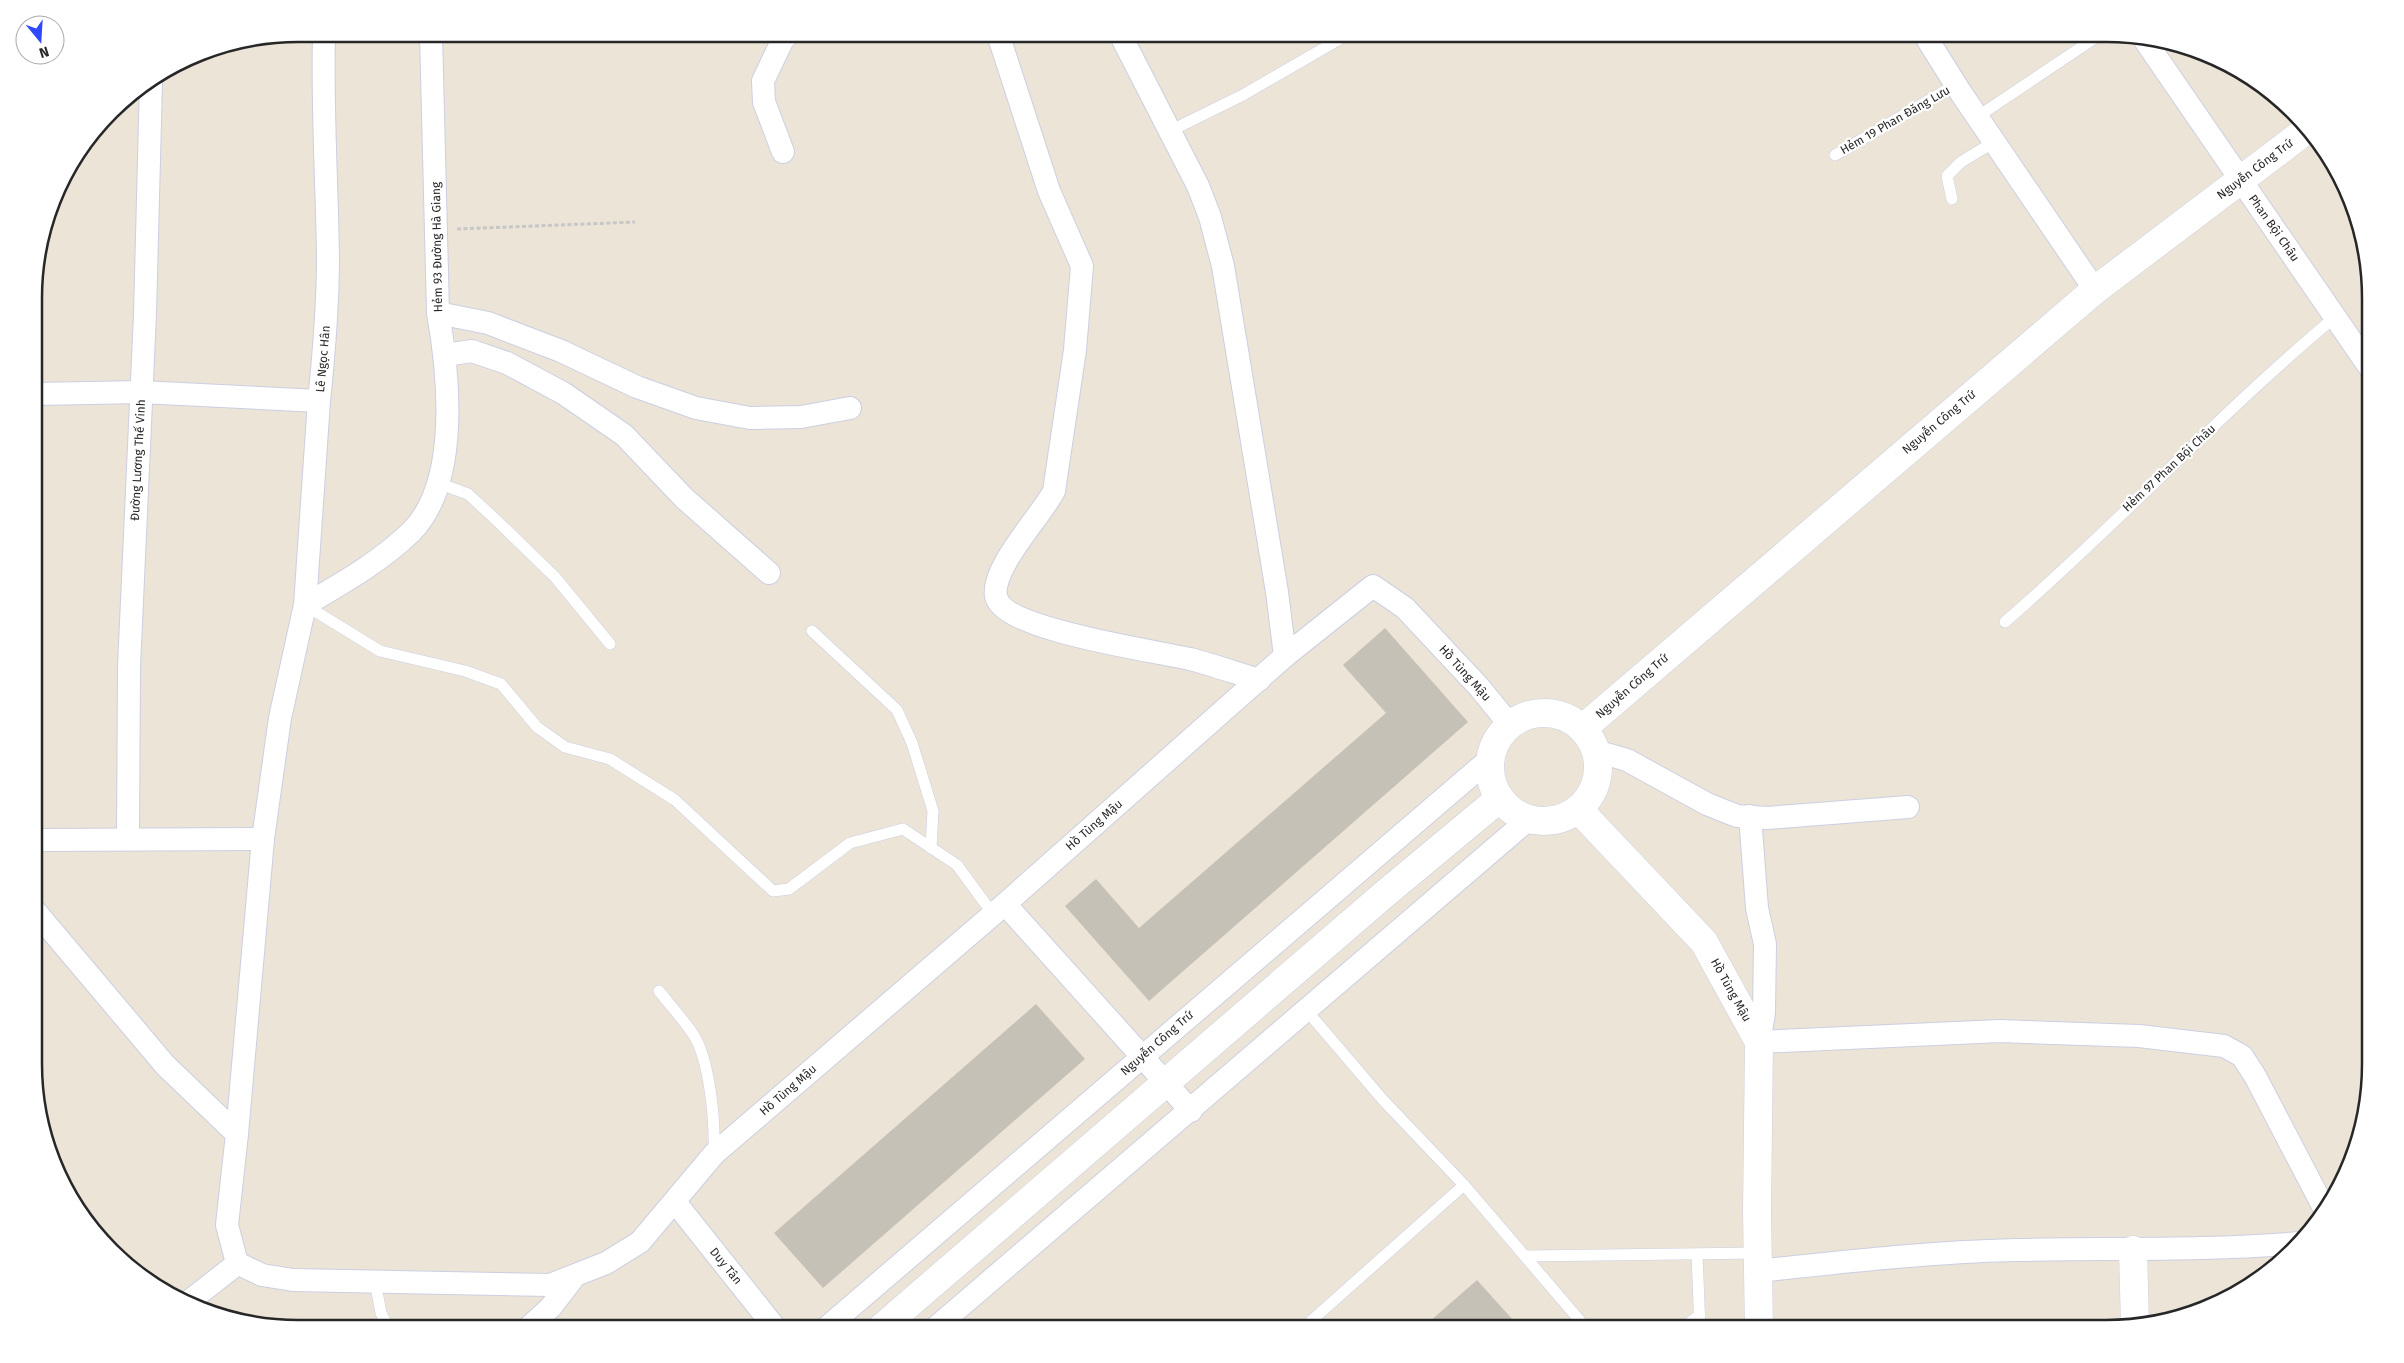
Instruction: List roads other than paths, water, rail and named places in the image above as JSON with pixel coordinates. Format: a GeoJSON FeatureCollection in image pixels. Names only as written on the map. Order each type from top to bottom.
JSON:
{"type":"FeatureCollection","features":[{"type":"Feature","properties":{"kind":"street","name":"Lê Ngọc Hân"},"geometry":{"type":"LineString","coordinates":[[42,394],[141,392],[319,401],[326,334],[328,258],[322,103],[324,42]]}},
{"type":"Feature","properties":{"kind":"street","name":"Hẻm 93 Đường Hà Giang"},"geometry":{"type":"LineString","coordinates":[[305,605],[348,580],[388,552],[412,531],[426,510],[438,483],[448,418],[445,355],[438,313],[431,42]]}},
{"type":"Feature","properties":{"kind":"street"},"geometry":{"type":"LineString","coordinates":[[782,42],[763,81],[764,102],[783,152]]}},
{"type":"Feature","properties":{"kind":"street"},"geometry":{"type":"LineString","coordinates":[[1001,42],[1049,191],[1082,266],[1075,350],[1054,491],[1045,508],[1013,549],[997,580],[996,596],[1002,608],[1015,616],[1033,623],[1072,634],[1192,660],[1259,680]]}},
{"type":"Feature","properties":{"kind":"street"},"geometry":{"type":"LineString","coordinates":[[1124,42],[1204,202],[1223,266],[1277,592],[1285,656]]}},
{"type":"Feature","properties":{"kind":"street"},"geometry":{"type":"LineString","coordinates":[[1929,42],[1955,85],[2094,290]]}},
{"type":"Feature","properties":{"kind":"street","name":"Phan Bội Châu"},"geometry":{"type":"LineString","coordinates":[[2149,46],[2362,357]]}},
{"type":"Feature","properties":{"kind":"street","name":"Đường Lương Thế Vinh"},"geometry":{"type":"LineString","coordinates":[[128,838],[129,667],[141,392],[151,90]]}},
{"type":"Feature","properties":{"kind":"street","name":"Nguyễn Công Trứ"},"geometry":{"type":"LineString","coordinates":[[1589,740],[2094,290],[2301,134]]}},
{"type":"Feature","properties":{"kind":"street"},"geometry":{"type":"LineString","coordinates":[[438,313],[488,323],[561,351],[637,386],[696,408],[750,418],[801,417],[850,408]]}},
{"type":"Feature","properties":{"kind":"street"},"geometry":{"type":"LineString","coordinates":[[445,355],[472,351],[507,363],[562,393],[624,435],[684,498],[769,573]]}},
{"type":"Feature","properties":{"kind":"street"},"geometry":{"type":"LineString","coordinates":[[194,1298],[238,1263],[228,1225],[238,1134],[263,839],[280,718],[305,605],[319,401]]}},
{"type":"Feature","properties":{"kind":"street","name":"Hồ Tùng Mậu"},"geometry":{"type":"LineString","coordinates":[[238,1263],[262,1275],[285,1279],[550,1285],[606,1263],[640,1242],[714,1154],[999,909],[1285,656],[1373,586],[1405,608],[1479,687],[1510,725]]}},
{"type":"Feature","properties":{"kind":"street"},"geometry":{"type":"LineString","coordinates":[[1589,740],[1598,764],[1594,789],[1578,809],[1567,816],[1541,821],[1528,819],[1517,814],[1500,798],[1493,784],[1491,758],[1495,746],[1510,725],[1528,716],[1547,714],[1572,721],[1589,740],[1707,804],[1737,816],[1767,818],[1908,807]]}},
{"type":"Feature","properties":{"kind":"street","name":"Nguyễn Công Trứ"},"geometry":{"type":"LineString","coordinates":[[835,1320],[1491,758]]}},
{"type":"Feature","properties":{"kind":"street"},"geometry":{"type":"LineString","coordinates":[[890,1320],[1500,798]]}},
{"type":"Feature","properties":{"kind":"street","name":"Hồ Tùng Mậu"},"geometry":{"type":"LineString","coordinates":[[1578,809],[1704,942],[1759,1042]]}},
{"type":"Feature","properties":{"kind":"street","name":"Hồ Tùng Mậu"},"geometry":{"type":"LineString","coordinates":[[1750,816],[1757,908],[1765,944],[1764,1013],[1759,1042],[1759,1320]]}},
{"type":"Feature","properties":{"kind":"street"},"geometry":{"type":"LineString","coordinates":[[945,1320],[1528,819]]}},
{"type":"Feature","properties":{"kind":"street"},"geometry":{"type":"LineString","coordinates":[[42,840],[128,838],[263,839]]}},
{"type":"Feature","properties":{"kind":"street"},"geometry":{"type":"LineString","coordinates":[[999,909],[1191,1110]]}},
{"type":"Feature","properties":{"kind":"street"},"geometry":{"type":"LineString","coordinates":[[42,919],[165,1065],[238,1134]]}},
{"type":"Feature","properties":{"kind":"street"},"geometry":{"type":"LineString","coordinates":[[1759,1042],[2000,1031],[2139,1036],[2224,1046],[2242,1056],[2255,1076],[2271,1102],[2321,1202]]}},
{"type":"Feature","properties":{"kind":"street","name":"Duy Tân"},"geometry":{"type":"LineString","coordinates":[[675,1202],[769,1320]]}},
{"type":"Feature","properties":{"kind":"street"},"geometry":{"type":"LineString","coordinates":[[1758,1262],[1864,1259],[2005,1251],[2133,1250],[2254,1247],[2289,1244]]}},
{"type":"Feature","properties":{"kind":"street"},"geometry":{"type":"LineString","coordinates":[[2133,1250],[2134,1319]]}},
{"type":"Feature","properties":{"kind":"street"},"geometry":{"type":"LineString","coordinates":[[537,1320],[551,1307],[574,1277]]}},
{"type":"Feature","properties":{"kind":"lane"},"geometry":{"type":"LineString","coordinates":[[1170,131],[1242,95],[1335,42]]}},
{"type":"Feature","properties":{"kind":"lane"},"geometry":{"type":"LineString","coordinates":[[1977,117],[2089,42]]}},
{"type":"Feature","properties":{"kind":"lane","name":"Hẻm 19 Phan Đăng Lưu"},"geometry":{"type":"LineString","coordinates":[[1835,155],[1955,85]]}},
{"type":"Feature","properties":{"kind":"lane"},"geometry":{"type":"LineString","coordinates":[[1952,199],[1947,176],[1961,162],[1994,142]]}},
{"type":"Feature","properties":{"kind":"lane","name":"Hẻm 97 Phan Bội Châu"},"geometry":{"type":"LineString","coordinates":[[2005,622],[2061,573],[2273,369],[2334,317]]}},
{"type":"Feature","properties":{"kind":"lane"},"geometry":{"type":"LineString","coordinates":[[438,483],[468,494],[493,517],[555,578],[610,644]]}},
{"type":"Feature","properties":{"kind":"lane"},"geometry":{"type":"LineString","coordinates":[[305,605],[380,651],[465,671],[501,684],[537,727],[565,747],[610,759],[675,800],[773,891],[789,889],[850,843],[903,829],[957,865],[999,909]]}},
{"type":"Feature","properties":{"kind":"lane"},"geometry":{"type":"LineString","coordinates":[[812,631],[897,710],[912,743],[933,811],[931,848]]}},
{"type":"Feature","properties":{"kind":"lane"},"geometry":{"type":"LineString","coordinates":[[658,991],[694,1036],[705,1067],[715,1131],[714,1154]]}},
{"type":"Feature","properties":{"kind":"lane"},"geometry":{"type":"LineString","coordinates":[[1307,1010],[1383,1100],[1464,1185],[1579,1320]]}},
{"type":"Feature","properties":{"kind":"lane"},"geometry":{"type":"LineString","coordinates":[[1312,1320],[1464,1185]]}},
{"type":"Feature","properties":{"kind":"lane"},"geometry":{"type":"LineString","coordinates":[[1524,1256],[1697,1254],[1758,1262]]}},
{"type":"Feature","properties":{"kind":"lane"},"geometry":{"type":"LineString","coordinates":[[1697,1254],[1700,1320]]}},
{"type":"Feature","properties":{"kind":"lane"},"geometry":{"type":"LineString","coordinates":[[375,1282],[384,1320]]}},
{"type":"Feature","properties":{"kind":"lane"},"geometry":{"type":"LineString","coordinates":[[1694,1320],[1700,1316]]}}]}
